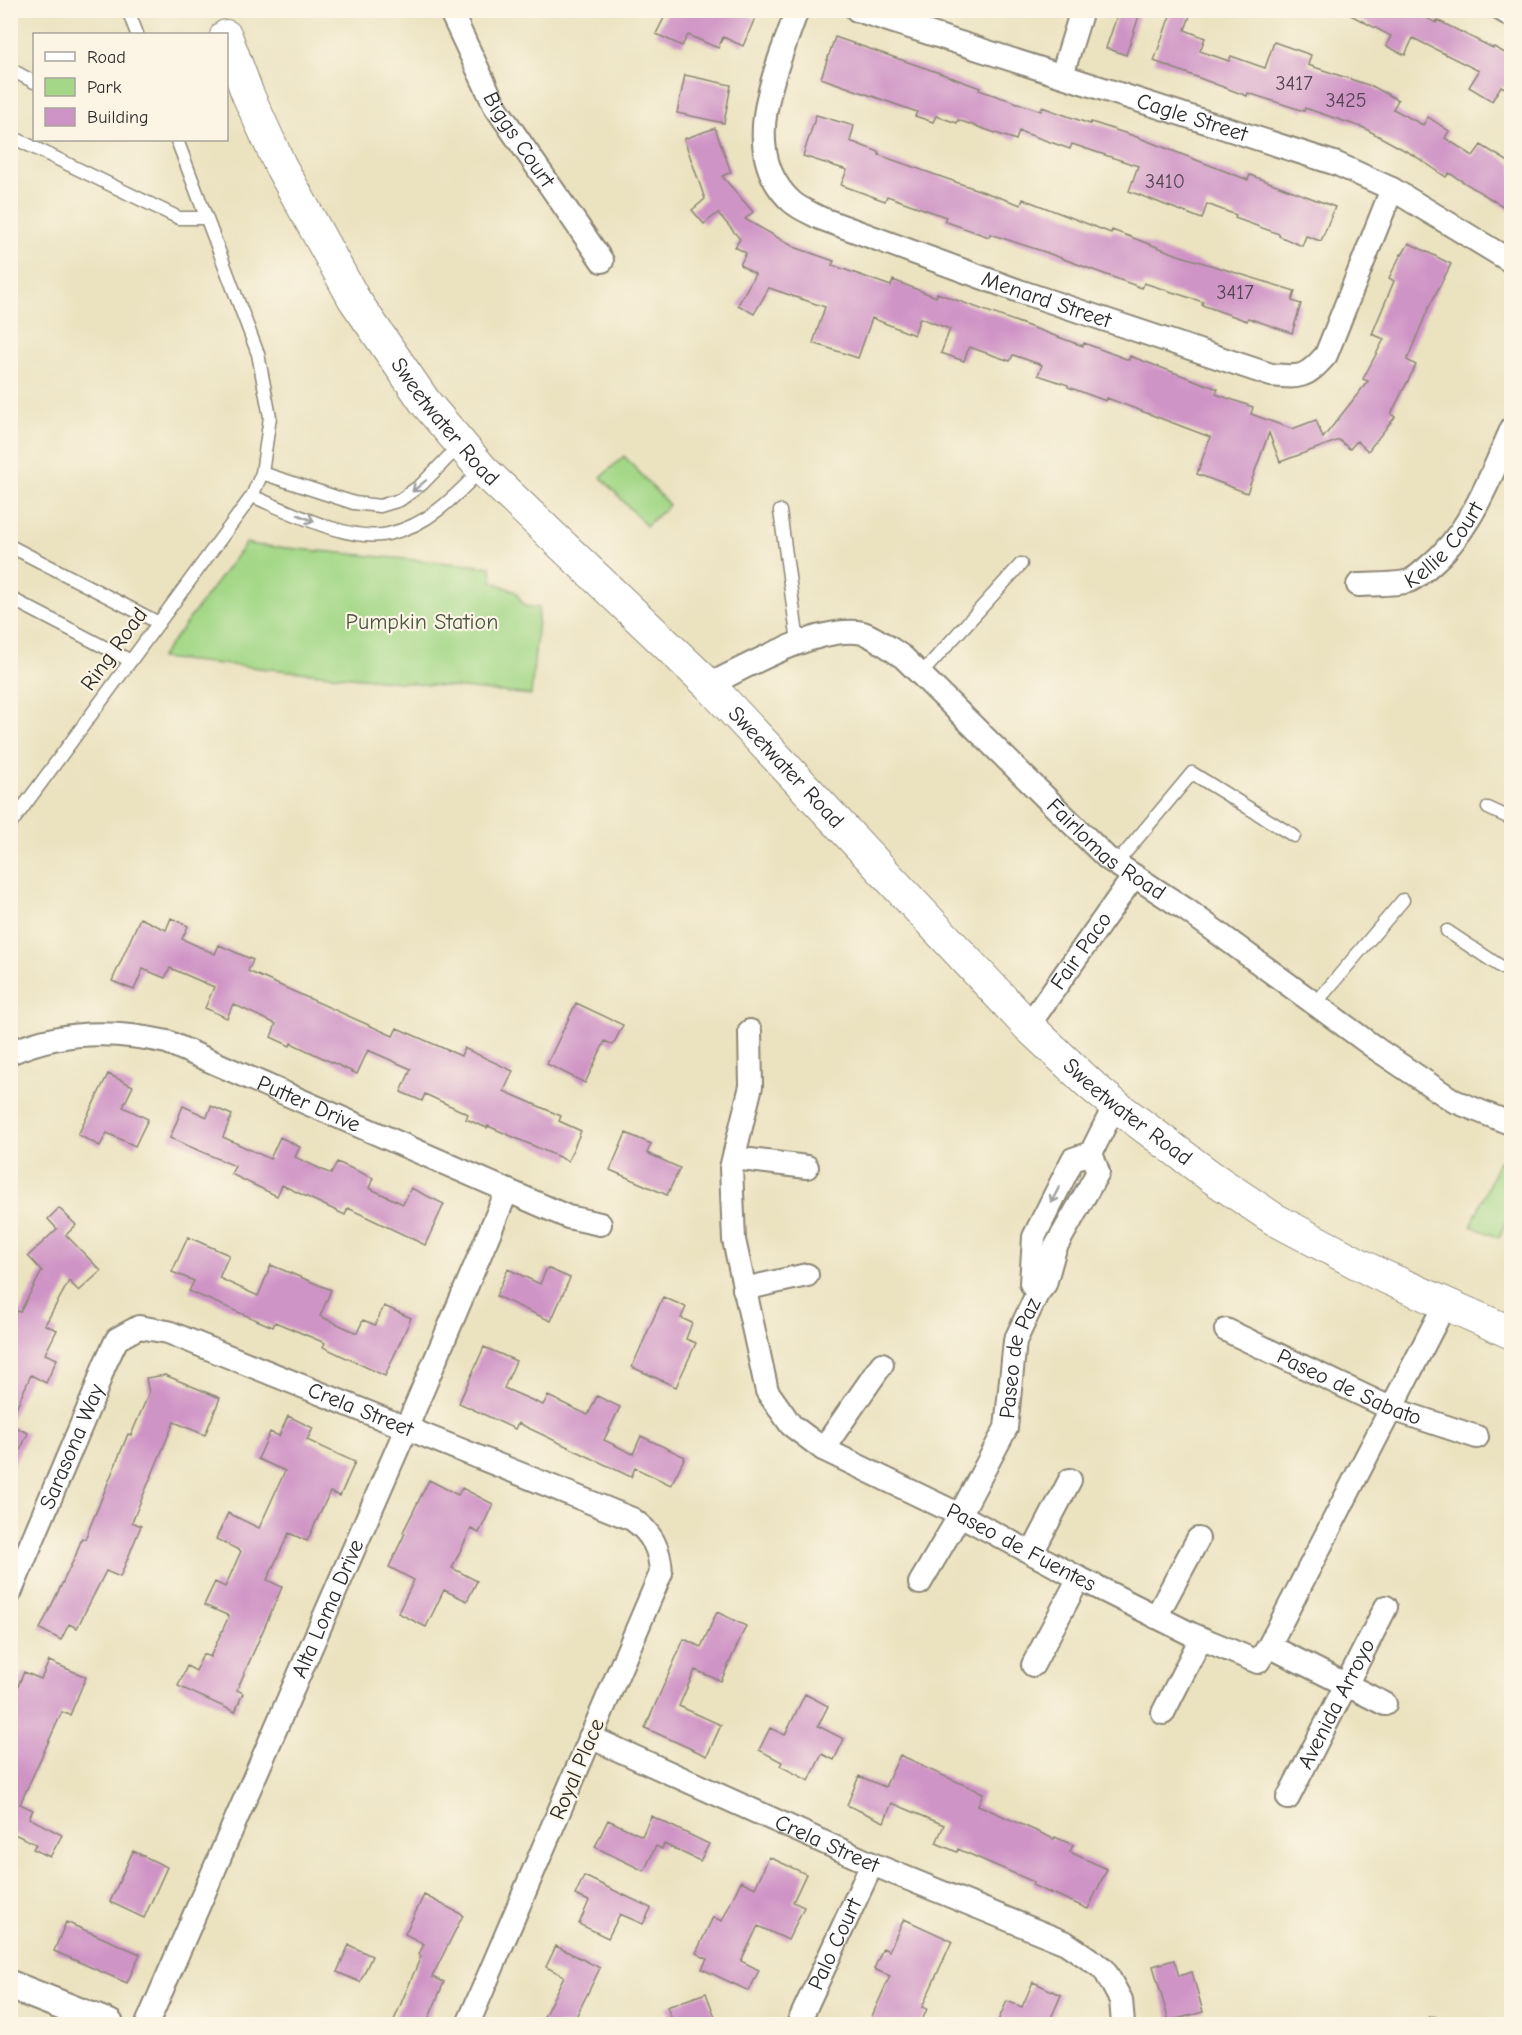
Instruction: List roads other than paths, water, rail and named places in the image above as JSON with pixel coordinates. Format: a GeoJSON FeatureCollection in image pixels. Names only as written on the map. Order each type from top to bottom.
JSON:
{"type":"FeatureCollection","features":[{"type":"Feature","properties":{"kind":"main road","name":"Sweetwater Road"},"geometry":{"type":"LineString","coordinates":[[218,10],[225,33]]}},
{"type":"Feature","properties":{"kind":"main road","name":"Sweetwater Road"},"geometry":{"type":"LineString","coordinates":[[228,40],[248,95],[280,165],[354,299],[425,402],[482,470],[710,685],[1028,1026],[1114,1105],[1210,1176],[1275,1219],[1376,1273],[1512,1333]]}},
{"type":"Feature","properties":{"kind":"street","name":"Biggs Court"},"geometry":{"type":"LineString","coordinates":[[450,10],[495,106],[602,261]]}},
{"type":"Feature","properties":{"kind":"street","name":"Menard Street"},"geometry":{"type":"LineString","coordinates":[[797,10],[770,92],[763,133],[766,158],[774,180],[793,202],[820,219],[1019,291],[1271,375],[1298,377],[1314,368],[1326,355],[1392,189]]}},
{"type":"Feature","properties":{"kind":"street","name":"Cagle Street"},"geometry":{"type":"LineString","coordinates":[[857,10],[1337,164],[1392,189],[1512,262]]}},
{"type":"Feature","properties":{"kind":"street"},"geometry":{"type":"LineString","coordinates":[[1062,75],[1082,10]]}},
{"type":"Feature","properties":{"kind":"street"},"geometry":{"type":"LineString","coordinates":[[1502,10],[1512,16]]}},
{"type":"Feature","properties":{"kind":"street","name":"Kellie Court"},"geometry":{"type":"LineString","coordinates":[[1358,585],[1409,581],[1447,549],[1478,505],[1512,428]]}},
{"type":"Feature","properties":{"kind":"street","name":"Fairlomas Road"},"geometry":{"type":"LineString","coordinates":[[710,685],[798,642],[846,632],[864,633],[903,657],[1099,850],[1125,870],[1188,911],[1378,1050],[1454,1101],[1512,1124]]}},
{"type":"Feature","properties":{"kind":"street","name":"Fair Paco"},"geometry":{"type":"LineString","coordinates":[[1028,1026],[1125,870]]}},
{"type":"Feature","properties":{"kind":"street","name":"Paseo de Fuentes"},"geometry":{"type":"LineString","coordinates":[[750,1031],[751,1086],[731,1168],[734,1240],[767,1392],[791,1425],[823,1449],[960,1515],[1200,1638],[1258,1662],[1269,1646]]}},
{"type":"Feature","properties":{"kind":"street","name":"Putter Drive"},"geometry":{"type":"LineString","coordinates":[[10,1053],[67,1036],[92,1034],[134,1035],[167,1042],[568,1217],[600,1224]]}},
{"type":"Feature","properties":{"kind":"street","name":"Paseo de Paz"},"geometry":{"type":"LineString","coordinates":[[920,1583],[960,1515],[1006,1428],[1015,1341],[1037,1294],[1031,1283],[1034,1237],[1073,1159],[1091,1153],[1114,1105]]}},
{"type":"Feature","properties":{"kind":"street"},"geometry":{"type":"LineString","coordinates":[[734,1158],[807,1167]]}},
{"type":"Feature","properties":{"kind":"street","name":"Alta Loma Drive"},"geometry":{"type":"LineString","coordinates":[[147,2025],[406,1430],[507,1191]]}},
{"type":"Feature","properties":{"kind":"street"},"geometry":{"type":"LineString","coordinates":[[744,1289],[807,1275]]}},
{"type":"Feature","properties":{"kind":"street"},"geometry":{"type":"LineString","coordinates":[[1385,1704],[1269,1646],[1445,1304]]}},
{"type":"Feature","properties":{"kind":"street","name":"Crela Street"},"geometry":{"type":"LineString","coordinates":[[104,1366],[117,1339],[140,1327],[168,1332],[406,1430],[632,1518]]}},
{"type":"Feature","properties":{"kind":"street","name":"Paseo de Sabato"},"geometry":{"type":"LineString","coordinates":[[1226,1330],[1392,1409],[1478,1437]]}},
{"type":"Feature","properties":{"kind":"street"},"geometry":{"type":"LineString","coordinates":[[823,1449],[882,1364]]}},
{"type":"Feature","properties":{"kind":"street","name":"Sarasona Way"},"geometry":{"type":"LineString","coordinates":[[10,1593],[94,1395],[104,1366]]}},
{"type":"Feature","properties":{"kind":"street"},"geometry":{"type":"LineString","coordinates":[[1032,1553],[1070,1480]]}},
{"type":"Feature","properties":{"kind":"street","name":"Royal Place"},"geometry":{"type":"LineString","coordinates":[[468,2025],[661,1573],[661,1562],[654,1541],[649,1532],[632,1518]]}},
{"type":"Feature","properties":{"kind":"street"},"geometry":{"type":"LineString","coordinates":[[1156,1617],[1198,1539]]}},
{"type":"Feature","properties":{"kind":"street"},"geometry":{"type":"LineString","coordinates":[[1033,1665],[1079,1578]]}},
{"type":"Feature","properties":{"kind":"street","name":"Avenida Arroyo"},"geometry":{"type":"LineString","coordinates":[[1288,1798],[1386,1607]]}},
{"type":"Feature","properties":{"kind":"street"},"geometry":{"type":"LineString","coordinates":[[1163,1713],[1200,1638]]}},
{"type":"Feature","properties":{"kind":"street","name":"Crela Street"},"geometry":{"type":"LineString","coordinates":[[590,1737],[872,1864],[1066,1943],[1104,1969],[1121,2000],[1123,2025]]}},
{"type":"Feature","properties":{"kind":"street","name":"Palo Court"},"geometry":{"type":"LineString","coordinates":[[798,2025],[872,1864]]}},
{"type":"Feature","properties":{"kind":"street"},"geometry":{"type":"LineString","coordinates":[[10,1985],[109,2025]]}},
{"type":"Feature","properties":{"kind":"lane"},"geometry":{"type":"LineString","coordinates":[[128,10],[137,33]]}},
{"type":"Feature","properties":{"kind":"lane"},"geometry":{"type":"LineString","coordinates":[[10,69],[33,81]]}},
{"type":"Feature","properties":{"kind":"lane"},"geometry":{"type":"LineString","coordinates":[[10,136],[179,218],[207,218]]}},
{"type":"Feature","properties":{"kind":"lane","name":"Ring Road"},"geometry":{"type":"LineString","coordinates":[[10,825],[252,496],[262,472],[270,417],[258,354],[177,141]]}},
{"type":"Feature","properties":{"kind":"lane"},"geometry":{"type":"LineString","coordinates":[[262,472],[354,504],[380,506],[400,500],[422,484],[460,445]]}},
{"type":"Feature","properties":{"kind":"lane"},"geometry":{"type":"LineString","coordinates":[[252,496],[335,529],[359,534],[387,535],[417,523],[438,510],[482,470]]}},
{"type":"Feature","properties":{"kind":"lane"},"geometry":{"type":"LineString","coordinates":[[780,511],[798,642]]}},
{"type":"Feature","properties":{"kind":"lane"},"geometry":{"type":"LineString","coordinates":[[10,546],[159,623]]}},
{"type":"Feature","properties":{"kind":"lane"},"geometry":{"type":"LineString","coordinates":[[921,674],[1021,564]]}},
{"type":"Feature","properties":{"kind":"lane"},"geometry":{"type":"LineString","coordinates":[[10,598],[131,661]]}},
{"type":"Feature","properties":{"kind":"lane"},"geometry":{"type":"LineString","coordinates":[[1125,870],[1192,773],[1294,836]]}},
{"type":"Feature","properties":{"kind":"lane"},"geometry":{"type":"LineString","coordinates":[[1488,808],[1512,819]]}},
{"type":"Feature","properties":{"kind":"lane"},"geometry":{"type":"LineString","coordinates":[[1315,1004],[1403,900]]}},
{"type":"Feature","properties":{"kind":"lane"},"geometry":{"type":"LineString","coordinates":[[1447,931],[1512,974]]}},
{"type":"Feature","properties":{"kind":"park label","name":"Pumpkin Station"},"geometry":{"type":"Point","coordinates":[422,622]}}]}
